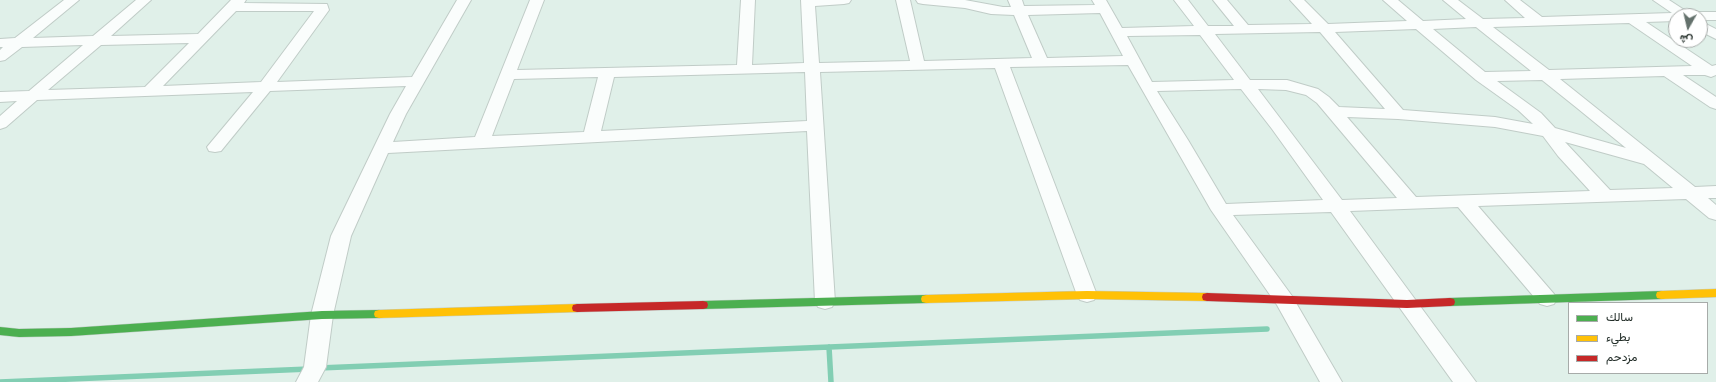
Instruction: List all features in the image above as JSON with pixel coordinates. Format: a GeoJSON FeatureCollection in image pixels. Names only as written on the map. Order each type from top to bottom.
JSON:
{"type":"FeatureCollection","features":[{"type":"Feature","properties":{"kind":"street"},"geometry":{"type":"LineString","coordinates":[[0,57],[72,0]]}},
{"type":"Feature","properties":{"kind":"street"},"geometry":{"type":"LineString","coordinates":[[0,124],[144,0]]}},
{"type":"Feature","properties":{"kind":"street"},"geometry":{"type":"LineString","coordinates":[[310,376],[322,315],[341,236],[398,114],[464,0]]}},
{"type":"Feature","properties":{"kind":"street"},"geometry":{"type":"LineString","coordinates":[[482,142],[537,0]]}},
{"type":"Feature","properties":{"kind":"street"},"geometry":{"type":"LineString","coordinates":[[744,70],[748,0]]}},
{"type":"Feature","properties":{"kind":"street"},"geometry":{"type":"LineString","coordinates":[[825,302],[808,2],[844,0]]}},
{"type":"Feature","properties":{"kind":"street"},"geometry":{"type":"LineString","coordinates":[[903,0],[918,64]]}},
{"type":"Feature","properties":{"kind":"street"},"geometry":{"type":"LineString","coordinates":[[923,0],[965,4],[991,10],[1017,5],[1102,5],[1147,87],[1180,140],[1220,210],[1285,301],[1331,382]]}},
{"type":"Feature","properties":{"kind":"street"},"geometry":{"type":"LineString","coordinates":[[1181,0],[1336,205],[1465,382]]}},
{"type":"Feature","properties":{"kind":"street"},"geometry":{"type":"LineString","coordinates":[[1220,0],[1244,29]]}},
{"type":"Feature","properties":{"kind":"street"},"geometry":{"type":"LineString","coordinates":[[1297,0],[1324,28],[1398,114]]}},
{"type":"Feature","properties":{"kind":"street"},"geometry":{"type":"LineString","coordinates":[[1390,0],[1480,76],[1524,106],[1541,122],[1564,152],[1605,196]]}},
{"type":"Feature","properties":{"kind":"street"},"geometry":{"type":"LineString","coordinates":[[1450,0],[1716,214]]}},
{"type":"Feature","properties":{"kind":"street"},"geometry":{"type":"LineString","coordinates":[[1512,0],[1538,21]]}},
{"type":"Feature","properties":{"kind":"street"},"geometry":{"type":"LineString","coordinates":[[1660,0],[1673,8]]}},
{"type":"Feature","properties":{"kind":"street"},"geometry":{"type":"LineString","coordinates":[[151,90],[235,3],[322,7],[322,10],[265,87],[215,147]]}},
{"type":"Feature","properties":{"kind":"street"},"geometry":{"type":"LineString","coordinates":[[1017,5],[1042,62]]}},
{"type":"Feature","properties":{"kind":"street"},"geometry":{"type":"LineString","coordinates":[[1118,32],[1324,28],[1668,17]]}},
{"type":"Feature","properties":{"kind":"street"},"geometry":{"type":"LineString","coordinates":[[1630,18],[1714,72]]}},
{"type":"Feature","properties":{"kind":"street"},"geometry":{"type":"LineString","coordinates":[[0,43],[202,38]]}},
{"type":"Feature","properties":{"kind":"street"},"geometry":{"type":"LineString","coordinates":[[508,75],[1132,60]]}},
{"type":"Feature","properties":{"kind":"street"},"geometry":{"type":"LineString","coordinates":[[1000,62],[1087,295]]}},
{"type":"Feature","properties":{"kind":"street"},"geometry":{"type":"LineString","coordinates":[[1668,72],[1716,104]]}},
{"type":"Feature","properties":{"kind":"street"},"geometry":{"type":"LineString","coordinates":[[1480,76],[1714,72]]}},
{"type":"Feature","properties":{"kind":"street"},"geometry":{"type":"LineString","coordinates":[[591,137],[607,73]]}},
{"type":"Feature","properties":{"kind":"street"},"geometry":{"type":"LineString","coordinates":[[0,96],[417,81]]}},
{"type":"Feature","properties":{"kind":"street"},"geometry":{"type":"LineString","coordinates":[[1147,87],[1245,84],[1287,85],[1312,92],[1334,112],[1410,203]]}},
{"type":"Feature","properties":{"kind":"street"},"geometry":{"type":"LineString","coordinates":[[1334,112],[1398,114],[1472,119],[1549,132],[1651,161]]}},
{"type":"Feature","properties":{"kind":"street"},"geometry":{"type":"LineString","coordinates":[[382,148],[814,126]]}},
{"type":"Feature","properties":{"kind":"street"},"geometry":{"type":"LineString","coordinates":[[1220,210],[1716,192]]}},
{"type":"Feature","properties":{"kind":"street"},"geometry":{"type":"LineString","coordinates":[[1463,202],[1547,299]]}},
{"type":"Feature","properties":{"kind":"street"},"geometry":{"type":"LineString","coordinates":[[0,331],[19,333],[71,332],[322,315],[1087,295],[1199,296],[1285,301],[1407,304],[1716,294]]}},
{"type":"Feature","properties":{"kind":"waterway"},"geometry":{"type":"LineString","coordinates":[[829,347],[1267,329]]}},
{"type":"Feature","properties":{"kind":"waterway"},"geometry":{"type":"LineString","coordinates":[[319,368],[829,347]]}},
{"type":"Feature","properties":{"kind":"waterway"},"geometry":{"type":"LineString","coordinates":[[829,347],[831,382]]}},
{"type":"Feature","properties":{"kind":"waterway"},"geometry":{"type":"LineString","coordinates":[[0,382],[309,369]]}},
{"type":"Feature","properties":{"kind":"traffic: fast"},"geometry":{"type":"LineString","coordinates":[[1450,302],[1661,295]]}},
{"type":"Feature","properties":{"kind":"traffic: fast"},"geometry":{"type":"LineString","coordinates":[[703,305],[926,299]]}},
{"type":"Feature","properties":{"kind":"traffic: fast"},"geometry":{"type":"LineString","coordinates":[[0,331],[19,333],[71,332],[322,315],[379,314]]}},
{"type":"Feature","properties":{"kind":"traffic: slow"},"geometry":{"type":"LineString","coordinates":[[1661,295],[1716,293]]}},
{"type":"Feature","properties":{"kind":"traffic: slow"},"geometry":{"type":"LineString","coordinates":[[926,299],[1087,295],[1207,297]]}},
{"type":"Feature","properties":{"kind":"traffic: slow"},"geometry":{"type":"LineString","coordinates":[[379,314],[577,308]]}},
{"type":"Feature","properties":{"kind":"traffic: jam"},"geometry":{"type":"LineString","coordinates":[[1207,297],[1407,304],[1450,302]]}},
{"type":"Feature","properties":{"kind":"traffic: jam"},"geometry":{"type":"LineString","coordinates":[[577,308],[703,305]]}}]}
